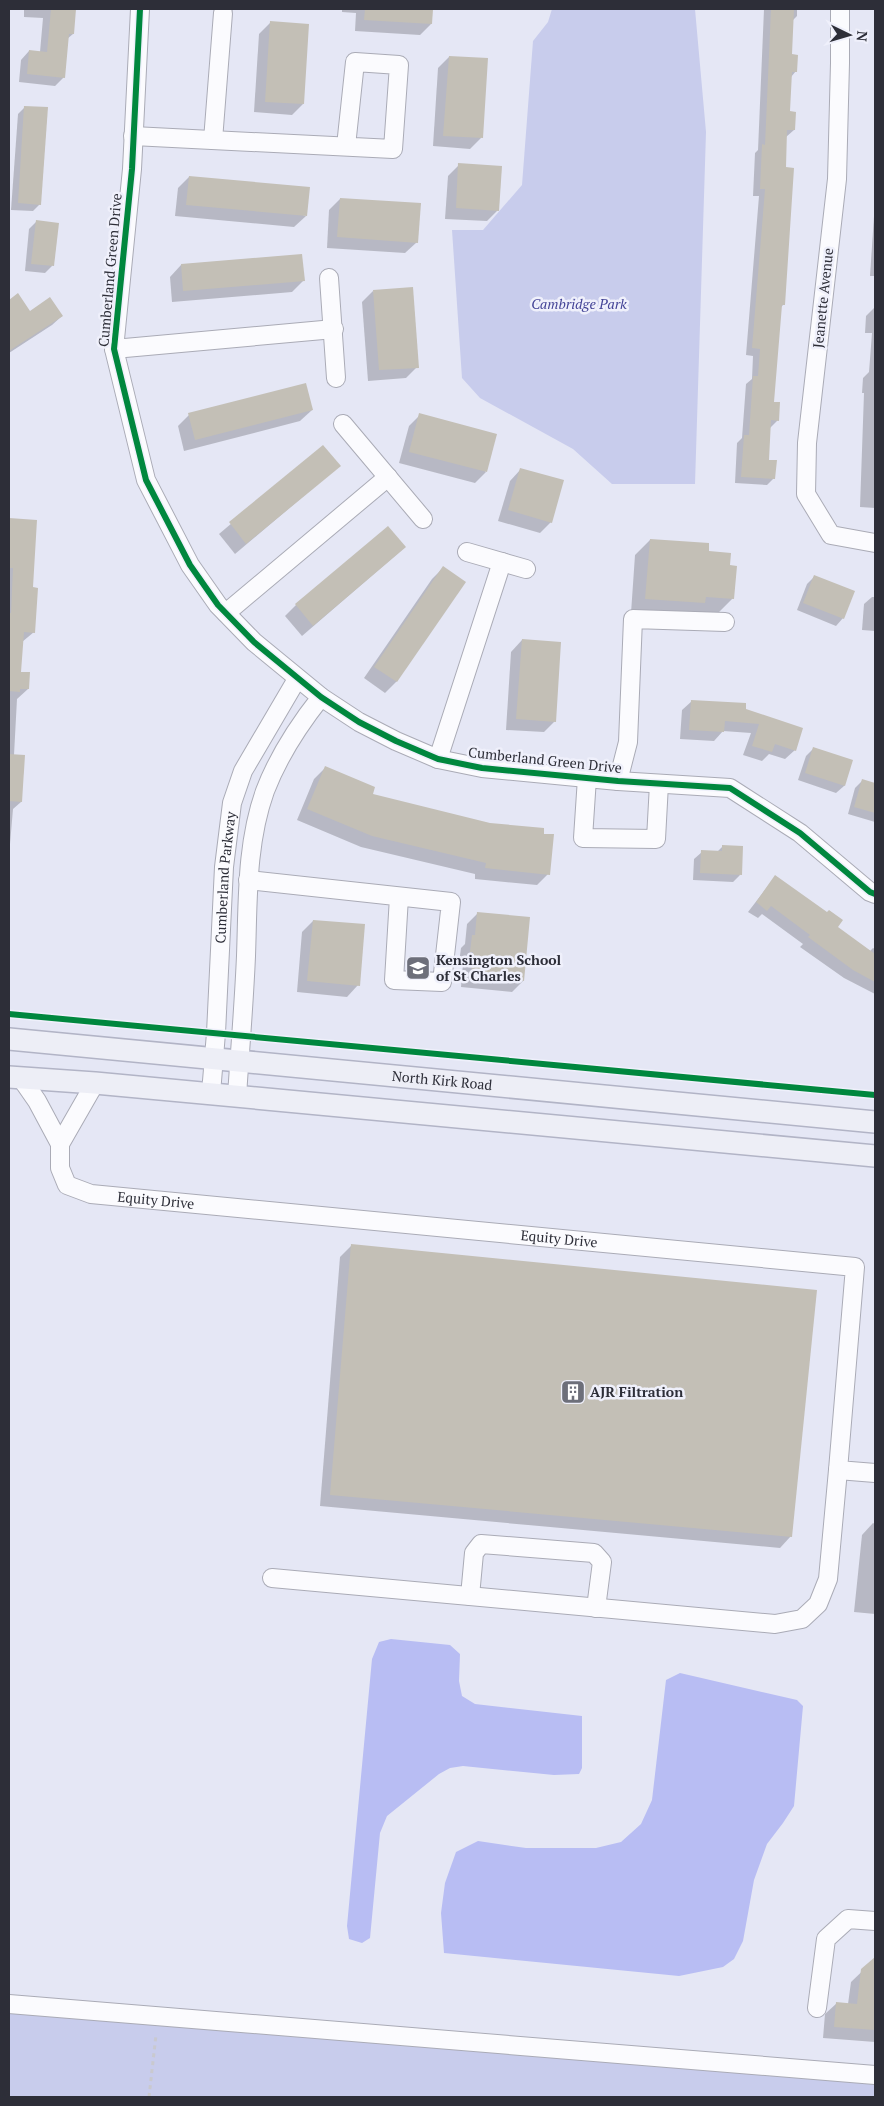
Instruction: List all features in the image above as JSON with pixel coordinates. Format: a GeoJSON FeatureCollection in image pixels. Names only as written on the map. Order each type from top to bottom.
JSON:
{"type":"FeatureCollection","features":[{"type":"Feature","properties":{"kind":"main road","name":"North Kirk Road"},"geometry":{"type":"LineString","coordinates":[[9,1039],[875,1122]]}},
{"type":"Feature","properties":{"kind":"main road"},"geometry":{"type":"LineString","coordinates":[[15,1078],[210,1093],[875,1156]]}},
{"type":"Feature","properties":{"kind":"street","name":"Cumberland Green Drive"},"geometry":{"type":"LineString","coordinates":[[140,9],[133,136],[114,349],[146,480],[190,565],[218,605],[254,642],[321,697],[358,722],[438,759],[482,768],[618,781],[730,788],[800,833],[870,892],[875,894]]}},
{"type":"Feature","properties":{"kind":"street","name":"Jeanette Avenue"},"geometry":{"type":"LineString","coordinates":[[840,9],[837,179],[807,443],[806,494],[831,535],[875,543]]}},
{"type":"Feature","properties":{"kind":"street"},"geometry":{"type":"LineString","coordinates":[[213,140],[222,13]]}},
{"type":"Feature","properties":{"kind":"street"},"geometry":{"type":"LineString","coordinates":[[133,136],[213,140],[346,146],[393,148],[399,65],[355,62],[346,146]]}},
{"type":"Feature","properties":{"kind":"street"},"geometry":{"type":"LineString","coordinates":[[329,278],[336,378]]}},
{"type":"Feature","properties":{"kind":"street"},"geometry":{"type":"LineString","coordinates":[[114,349],[334,329]]}},
{"type":"Feature","properties":{"kind":"street"},"geometry":{"type":"LineString","coordinates":[[343,424],[423,519]]}},
{"type":"Feature","properties":{"kind":"street"},"geometry":{"type":"LineString","coordinates":[[226,613],[388,477]]}},
{"type":"Feature","properties":{"kind":"street"},"geometry":{"type":"LineString","coordinates":[[467,552],[526,569]]}},
{"type":"Feature","properties":{"kind":"street"},"geometry":{"type":"LineString","coordinates":[[438,759],[502,562]]}},
{"type":"Feature","properties":{"kind":"street"},"geometry":{"type":"LineString","coordinates":[[618,781],[628,742],[633,619],[725,622]]}},
{"type":"Feature","properties":{"kind":"street","name":"Cumberland Parkway"},"geometry":{"type":"LineString","coordinates":[[210,1093],[214,1058],[224,867],[232,803],[242,771],[298,679]]}},
{"type":"Feature","properties":{"kind":"street","name":"Cumberland Parkway"},"geometry":{"type":"LineString","coordinates":[[237,1096],[248,880],[253,835],[265,792],[280,757],[299,724],[321,697]]}},
{"type":"Feature","properties":{"kind":"street"},"geometry":{"type":"LineString","coordinates":[[587,778],[583,838],[656,839],[659,784]]}},
{"type":"Feature","properties":{"kind":"street"},"geometry":{"type":"LineString","coordinates":[[248,880],[451,902],[442,982],[394,980],[399,897]]}},
{"type":"Feature","properties":{"kind":"street","name":"Equity Drive"},"geometry":{"type":"LineString","coordinates":[[15,1078],[37,1101],[60,1144],[60,1168],[67,1185],[91,1194],[855,1267],[838,1470]]}},
{"type":"Feature","properties":{"kind":"street"},"geometry":{"type":"LineString","coordinates":[[60,1144],[95,1083]]}},
{"type":"Feature","properties":{"kind":"street"},"geometry":{"type":"LineString","coordinates":[[272,1578],[775,1624],[802,1619],[818,1604],[828,1579],[838,1470],[875,1473]]}},
{"type":"Feature","properties":{"kind":"street"},"geometry":{"type":"LineString","coordinates":[[470,1596],[474,1553],[481,1544],[594,1553],[602,1562],[596,1608]]}},
{"type":"Feature","properties":{"kind":"street"},"geometry":{"type":"LineString","coordinates":[[817,2008],[826,1939],[848,1919],[875,1921]]}},
{"type":"Feature","properties":{"kind":"street"},"geometry":{"type":"LineString","coordinates":[[9,2004],[875,2075]]}},
{"type":"Feature","properties":{"kind":"path"},"geometry":{"type":"LineString","coordinates":[[149,2097],[156,2035]]}},
{"type":"Feature","properties":{"kind":"green space","name":"Cambridge Park"},"geometry":{"type":"Polygon","coordinates":[[[552,9],[695,9],[706,132],[695,484],[612,484],[573,449],[480,398],[462,378],[452,230],[483,230],[522,185],[533,41],[548,22],[552,9]]]}},
{"type":"Feature","properties":{"kind":"green space"},"geometry":{"type":"Polygon","coordinates":[[[9,2001],[875,2070],[875,2097],[9,2097],[9,2001]]]}},
{"type":"Feature","properties":{"kind":"water"},"geometry":{"type":"Polygon","coordinates":[[[391,1639],[450,1645],[460,1654],[459,1681],[462,1696],[475,1704],[582,1716],[582,1768],[579,1774],[554,1775],[463,1766],[450,1768],[439,1774],[387,1816],[380,1833],[370,1938],[362,1943],[349,1939],[347,1926],[372,1659],[379,1642],[391,1639]]]}},
{"type":"Feature","properties":{"kind":"water"},"geometry":{"type":"Polygon","coordinates":[[[680,1673],[797,1700],[803,1706],[794,1806],[767,1844],[754,1880],[743,1941],[734,1959],[723,1967],[679,1976],[444,1953],[441,1913],[445,1883],[456,1852],[478,1841],[526,1848],[596,1848],[621,1842],[641,1824],[652,1800],[666,1680],[680,1673]]]}},
{"type":"Feature","properties":{"kind":"building"},"geometry":{"type":"Polygon","coordinates":[[[51,9],[76,9],[74,34],[69,34],[65,78],[27,74],[29,50],[47,52],[51,9]]]}},
{"type":"Feature","properties":{"kind":"building"},"geometry":{"type":"Polygon","coordinates":[[[365,9],[433,9],[432,24],[364,20],[365,9]]]}},
{"type":"Feature","properties":{"kind":"building"},"geometry":{"type":"Polygon","coordinates":[[[771,9],[794,9],[792,54],[798,55],[797,72],[792,72],[790,111],[796,112],[795,130],[787,130],[786,167],[794,168],[785,305],[782,305],[774,402],[780,402],[779,421],[771,420],[769,460],[777,460],[775,479],[741,477],[744,435],[749,435],[753,376],[758,376],[760,349],[752,348],[765,189],[760,189],[762,144],[765,145],[771,9]]]}},
{"type":"Feature","properties":{"kind":"building"},"geometry":{"type":"Polygon","coordinates":[[[270,21],[309,24],[304,104],[265,102],[270,21]]]}},
{"type":"Feature","properties":{"kind":"building"},"geometry":{"type":"Polygon","coordinates":[[[449,56],[488,58],[483,138],[443,136],[449,56]]]}},
{"type":"Feature","properties":{"kind":"building"},"geometry":{"type":"Polygon","coordinates":[[[24,106],[48,107],[41,205],[18,203],[24,106]]]}},
{"type":"Feature","properties":{"kind":"building"},"geometry":{"type":"Polygon","coordinates":[[[458,163],[502,166],[499,211],[456,208],[458,163]]]}},
{"type":"Feature","properties":{"kind":"building"},"geometry":{"type":"Polygon","coordinates":[[[189,176],[310,187],[307,216],[186,205],[189,176]]]}},
{"type":"Feature","properties":{"kind":"building"},"geometry":{"type":"Polygon","coordinates":[[[340,198],[421,203],[418,243],[337,237],[340,198]]]}},
{"type":"Feature","properties":{"kind":"building"},"geometry":{"type":"Polygon","coordinates":[[[36,220],[59,223],[54,266],[31,264],[36,220]]]}},
{"type":"Feature","properties":{"kind":"building"},"geometry":{"type":"Polygon","coordinates":[[[302,254],[305,281],[183,291],[181,264],[302,254]]]}},
{"type":"Feature","properties":{"kind":"building"},"geometry":{"type":"Polygon","coordinates":[[[413,287],[419,368],[379,370],[373,290],[413,287]]]}},
{"type":"Feature","properties":{"kind":"building"},"geometry":{"type":"Polygon","coordinates":[[[18,293],[30,311],[50,297],[63,316],[9,351],[9,300],[18,293]]]}},
{"type":"Feature","properties":{"kind":"building"},"geometry":{"type":"Polygon","coordinates":[[[306,383],[313,410],[195,440],[188,413],[306,383]]]}},
{"type":"Feature","properties":{"kind":"building"},"geometry":{"type":"Polygon","coordinates":[[[419,413],[497,434],[487,472],[409,452],[419,413]]]}},
{"type":"Feature","properties":{"kind":"building"},"geometry":{"type":"Polygon","coordinates":[[[323,445],[341,466],[246,544],[229,522],[323,445]]]}},
{"type":"Feature","properties":{"kind":"building"},"geometry":{"type":"Polygon","coordinates":[[[520,468],[564,480],[552,523],[508,510],[520,468]]]}},
{"type":"Feature","properties":{"kind":"building"},"geometry":{"type":"Polygon","coordinates":[[[9,518],[37,520],[33,587],[38,588],[35,633],[24,632],[21,672],[30,672],[29,689],[20,689],[20,692],[9,691],[9,613],[11,613],[13,568],[9,568],[9,518]]]}},
{"type":"Feature","properties":{"kind":"building"},"geometry":{"type":"Polygon","coordinates":[[[388,526],[406,547],[313,626],[295,604],[388,526]]]}},
{"type":"Feature","properties":{"kind":"building"},"geometry":{"type":"Polygon","coordinates":[[[650,539],[709,543],[709,551],[731,553],[730,565],[737,566],[734,599],[706,597],[705,603],[645,599],[650,539]]]}},
{"type":"Feature","properties":{"kind":"building"},"geometry":{"type":"Polygon","coordinates":[[[443,566],[466,582],[397,682],[374,667],[443,566]]]}},
{"type":"Feature","properties":{"kind":"building"},"geometry":{"type":"Polygon","coordinates":[[[814,575],[855,591],[844,619],[803,603],[814,575]]]}},
{"type":"Feature","properties":{"kind":"building"},"geometry":{"type":"Polygon","coordinates":[[[522,639],[561,642],[556,722],[516,719],[522,639]]]}},
{"type":"Feature","properties":{"kind":"building"},"geometry":{"type":"Polygon","coordinates":[[[691,700],[746,703],[746,709],[803,728],[796,751],[775,744],[772,752],[752,746],[759,724],[725,721],[724,732],[689,730],[691,700]]]}},
{"type":"Feature","properties":{"kind":"building"},"geometry":{"type":"Polygon","coordinates":[[[813,747],[853,760],[845,786],[805,773],[813,747]]]}},
{"type":"Feature","properties":{"kind":"building"},"geometry":{"type":"Polygon","coordinates":[[[9,754],[25,755],[22,802],[9,801],[9,754]]]}},
{"type":"Feature","properties":{"kind":"building"},"geometry":{"type":"Polygon","coordinates":[[[325,766],[375,787],[373,794],[490,823],[544,828],[544,834],[554,834],[550,875],[485,868],[486,863],[372,836],[307,809],[325,766]]]}},
{"type":"Feature","properties":{"kind":"building"},"geometry":{"type":"Polygon","coordinates":[[[862,779],[875,783],[875,813],[854,807],[862,779]]]}},
{"type":"Feature","properties":{"kind":"building"},"geometry":{"type":"Polygon","coordinates":[[[722,845],[743,846],[742,875],[700,873],[701,850],[722,851],[722,845]]]}},
{"type":"Feature","properties":{"kind":"building"},"geometry":{"type":"Polygon","coordinates":[[[775,875],[827,912],[829,910],[843,920],[838,927],[875,954],[875,982],[853,970],[808,937],[810,935],[771,906],[767,911],[756,902],[775,875]]]}},
{"type":"Feature","properties":{"kind":"building"},"geometry":{"type":"Polygon","coordinates":[[[477,912],[530,917],[524,981],[471,976],[473,952],[470,952],[472,935],[475,935],[477,912]]]}},
{"type":"Feature","properties":{"kind":"building"},"geometry":{"type":"Polygon","coordinates":[[[313,920],[365,924],[360,986],[307,981],[313,920]]]}},
{"type":"Feature","properties":{"kind":"building","name":"AJR Filtration"},"geometry":{"type":"Polygon","coordinates":[[[351,1244],[817,1290],[792,1537],[330,1495],[351,1244]]]}},
{"type":"Feature","properties":{"kind":"building"},"geometry":{"type":"Polygon","coordinates":[[[875,1957],[875,2030],[834,2027],[836,2002],[857,2004],[861,1969],[875,1957]]]}},
{"type":"Feature","properties":{"kind":"cycle path"},"geometry":{"type":"LineString","coordinates":[[140,9],[132,169],[114,349],[146,480],[190,565],[218,605],[254,642],[321,697],[359,722],[396,741],[438,759],[482,768],[618,781],[730,788],[800,833],[870,892],[875,894]]}},
{"type":"Feature","properties":{"kind":"cycle path"},"geometry":{"type":"LineString","coordinates":[[9,1014],[875,1095]]}},
{"type":"Feature","properties":{"kind":"place","name":"Kensington School of St Charles"},"geometry":{"type":"Point","coordinates":[418,968]}},
{"type":"Feature","properties":{"kind":"place","name":"AJR Filtration"},"geometry":{"type":"Point","coordinates":[573,1392]}}]}
